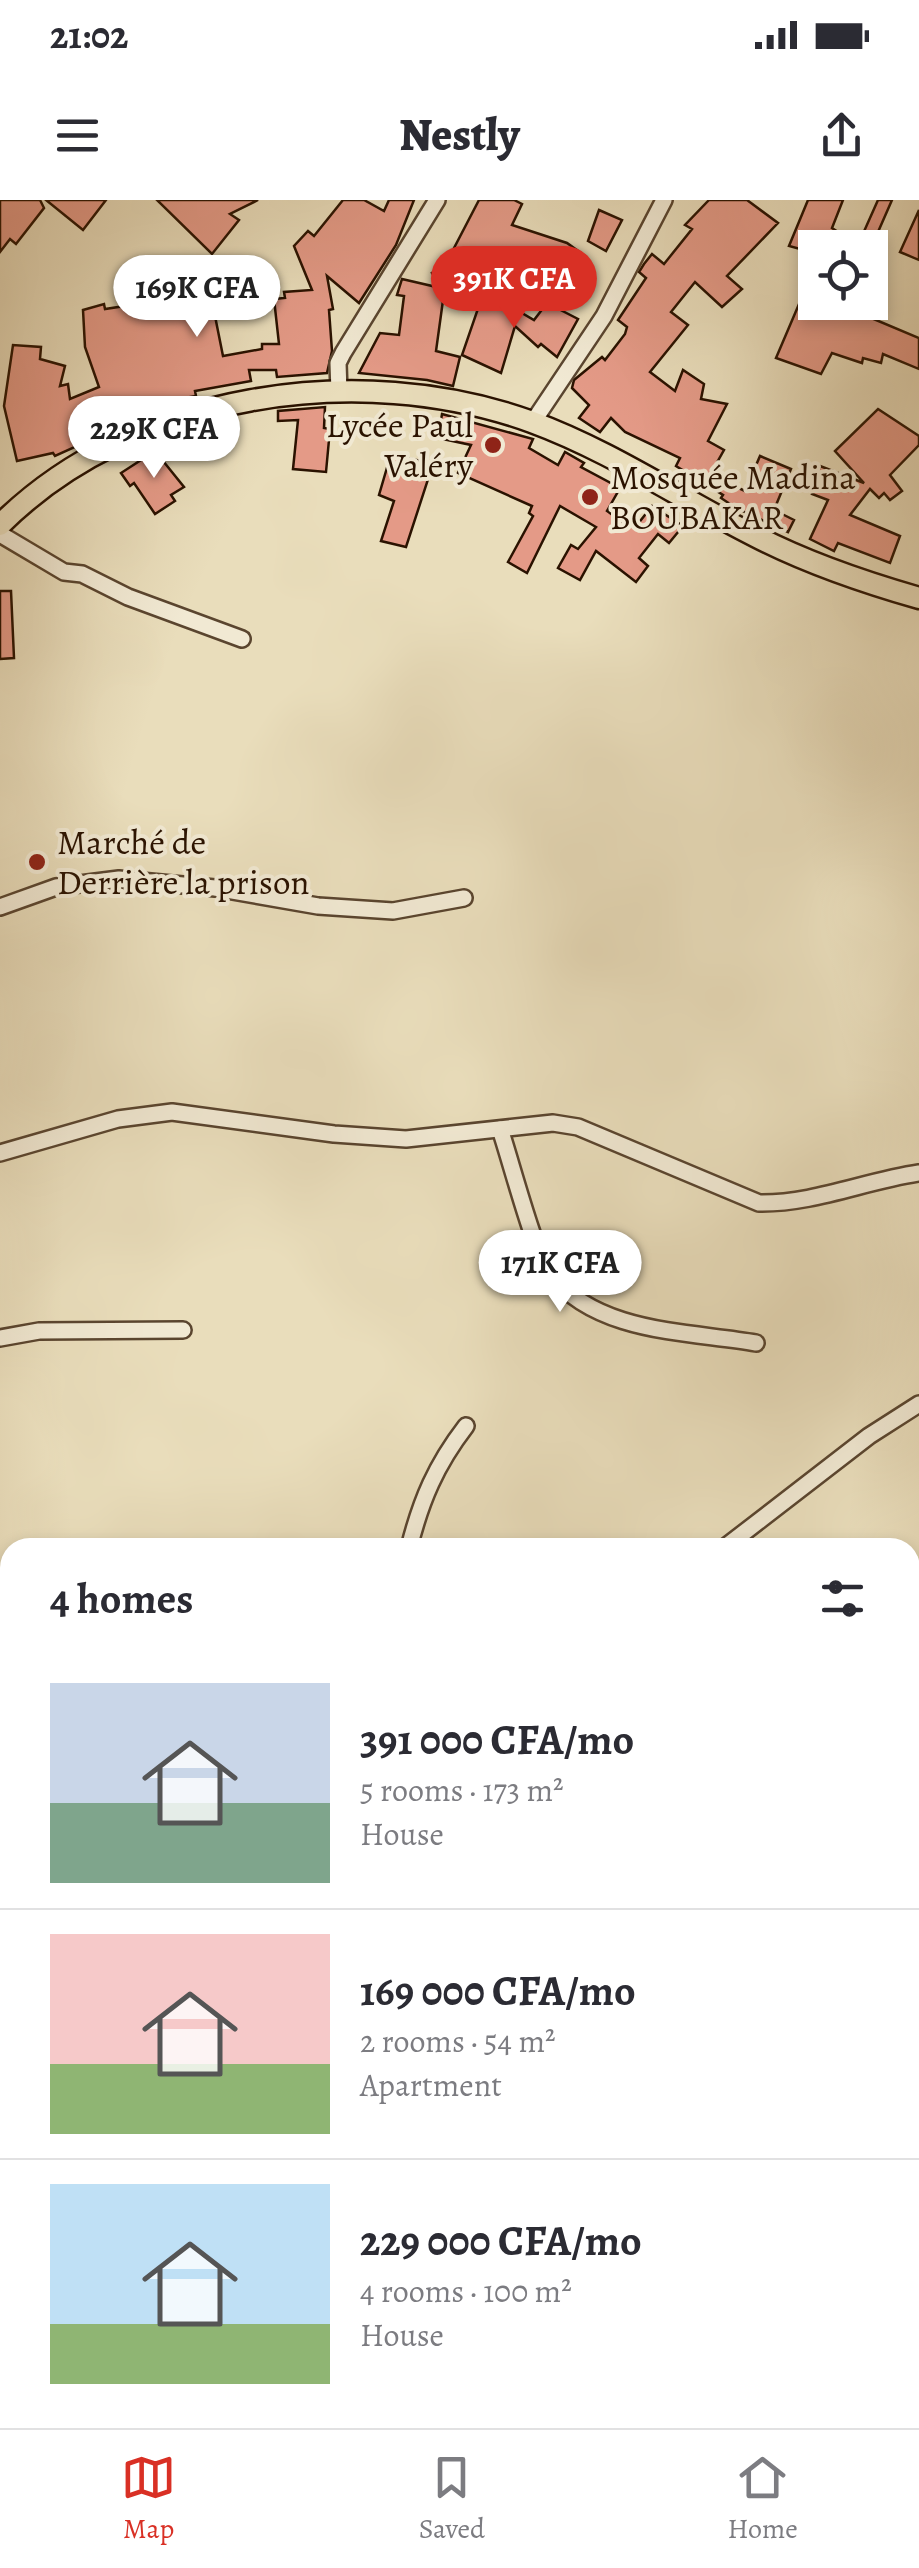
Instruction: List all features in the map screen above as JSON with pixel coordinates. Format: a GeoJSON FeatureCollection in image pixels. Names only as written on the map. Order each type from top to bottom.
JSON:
{"type":"FeatureCollection","features":[{"type":"Feature","properties":{"kind":"main road"},"geometry":{"type":"LineString","coordinates":[[0,525],[56,476],[156,425],[250,400],[339,392],[446,402],[533,422],[616,461],[778,548],[919,598]]}},
{"type":"Feature","properties":{"kind":"street"},"geometry":{"type":"LineString","coordinates":[[339,392],[338,363],[343,353],[437,200]]}},
{"type":"Feature","properties":{"kind":"street"},"geometry":{"type":"LineString","coordinates":[[533,422],[604,316],[664,200]]}},
{"type":"Feature","properties":{"kind":"street"},"geometry":{"type":"LineString","coordinates":[[0,534],[64,572],[82,574],[128,597],[242,640]]}},
{"type":"Feature","properties":{"kind":"street"},"geometry":{"type":"LineString","coordinates":[[0,906],[56,887],[119,879],[180,883],[318,906],[393,912],[464,898]]}},
{"type":"Feature","properties":{"kind":"street"},"geometry":{"type":"LineString","coordinates":[[0,1153],[118,1119],[172,1112],[334,1134],[406,1139],[554,1123],[578,1127],[759,1203],[788,1203],[878,1179],[919,1174]]}},
{"type":"Feature","properties":{"kind":"street"},"geometry":{"type":"LineString","coordinates":[[500,1129],[548,1272],[576,1299],[643,1328],[756,1344]]}},
{"type":"Feature","properties":{"kind":"street"},"geometry":{"type":"LineString","coordinates":[[0,1338],[40,1331],[183,1330]]}},
{"type":"Feature","properties":{"kind":"street"},"geometry":{"type":"LineString","coordinates":[[737,1538],[869,1436],[919,1404]]}},
{"type":"Feature","properties":{"kind":"street"},"geometry":{"type":"LineString","coordinates":[[412,1538],[421,1500],[434,1473],[466,1426]]}},
{"type":"Feature","properties":{"kind":"building"},"geometry":{"type":"Polygon","coordinates":[[[0,200],[40,200],[44,208],[16,244],[10,239],[0,252],[0,200]]]}},
{"type":"Feature","properties":{"kind":"building"},"geometry":{"type":"Polygon","coordinates":[[[46,200],[106,200],[83,230],[46,200]]]}},
{"type":"Feature","properties":{"kind":"building"},"geometry":{"type":"Polygon","coordinates":[[[157,200],[258,200],[230,214],[239,220],[212,254],[157,200]]]}},
{"type":"Feature","properties":{"kind":"building"},"geometry":{"type":"Polygon","coordinates":[[[343,200],[364,200],[384,211],[389,200],[414,200],[396,245],[359,303],[327,276],[333,309],[329,310],[332,351],[327,373],[277,377],[276,370],[249,370],[251,381],[195,391],[196,396],[100,421],[102,426],[82,434],[86,442],[55,456],[53,453],[17,461],[4,406],[13,345],[41,347],[40,359],[65,366],[60,386],[68,384],[70,399],[99,387],[85,347],[83,310],[104,304],[105,309],[138,304],[139,310],[211,296],[223,356],[262,349],[262,344],[279,344],[274,299],[285,298],[284,292],[312,290],[294,246],[308,231],[314,236],[343,200]]]}},
{"type":"Feature","properties":{"kind":"building"},"geometry":{"type":"Polygon","coordinates":[[[479,200],[514,200],[522,204],[512,225],[567,243],[585,256],[576,281],[546,269],[540,281],[520,271],[516,278],[490,265],[488,269],[453,250],[479,200]]]}},
{"type":"Feature","properties":{"kind":"building"},"geometry":{"type":"Polygon","coordinates":[[[709,200],[747,200],[778,223],[727,276],[742,289],[722,307],[695,282],[671,312],[688,325],[650,372],[675,391],[683,370],[704,384],[701,399],[727,404],[708,441],[724,450],[710,475],[745,491],[760,456],[791,469],[774,510],[794,520],[788,532],[736,508],[721,498],[723,495],[676,466],[680,458],[625,432],[611,418],[600,432],[579,418],[589,405],[572,388],[574,380],[602,357],[605,360],[625,334],[627,327],[618,320],[646,278],[639,272],[644,264],[652,254],[664,264],[692,229],[685,225],[709,200]]]}},
{"type":"Feature","properties":{"kind":"building"},"geometry":{"type":"Polygon","coordinates":[[[808,200],[843,200],[832,228],[835,230],[798,230],[798,248],[789,246],[808,200]]]}},
{"type":"Feature","properties":{"kind":"building"},"geometry":{"type":"Polygon","coordinates":[[[878,200],[892,200],[879,230],[865,230],[878,200]]]}},
{"type":"Feature","properties":{"kind":"building"},"geometry":{"type":"Polygon","coordinates":[[[599,210],[622,220],[606,251],[588,241],[599,210]]]}},
{"type":"Feature","properties":{"kind":"building"},"geometry":{"type":"Polygon","coordinates":[[[919,210],[919,260],[900,252],[919,210]]]}},
{"type":"Feature","properties":{"kind":"building"},"geometry":{"type":"Polygon","coordinates":[[[447,264],[461,287],[445,296],[444,293],[436,351],[460,357],[453,386],[359,373],[380,333],[399,335],[404,296],[397,295],[402,279],[441,288],[432,273],[447,264]]]}},
{"type":"Feature","properties":{"kind":"building"},"geometry":{"type":"Polygon","coordinates":[[[484,291],[534,320],[547,303],[578,319],[557,357],[541,344],[538,347],[515,326],[501,373],[462,355],[484,291]]]}},
{"type":"Feature","properties":{"kind":"building"},"geometry":{"type":"Polygon","coordinates":[[[798,306],[798,320],[876,320],[919,338],[919,369],[883,354],[881,363],[863,358],[862,363],[832,353],[821,374],[776,358],[798,306]]]}},
{"type":"Feature","properties":{"kind":"building"},"geometry":{"type":"Polygon","coordinates":[[[325,407],[324,428],[330,429],[326,472],[293,469],[298,420],[278,421],[278,411],[325,407]]]}},
{"type":"Feature","properties":{"kind":"building"},"geometry":{"type":"Polygon","coordinates":[[[878,409],[919,436],[919,445],[890,475],[902,491],[890,500],[884,493],[879,498],[870,489],[850,515],[900,536],[890,563],[838,543],[834,551],[810,539],[828,500],[812,494],[820,466],[864,483],[835,451],[878,409]]]}},
{"type":"Feature","properties":{"kind":"building"},"geometry":{"type":"Polygon","coordinates":[[[442,414],[533,439],[529,448],[558,465],[565,452],[584,463],[581,467],[620,488],[607,511],[629,527],[633,522],[637,525],[652,506],[683,526],[669,543],[658,534],[639,558],[648,566],[636,582],[596,551],[580,580],[558,568],[571,545],[578,549],[596,527],[560,506],[527,573],[508,562],[533,516],[529,513],[532,506],[458,473],[471,445],[438,438],[442,414]]]}},
{"type":"Feature","properties":{"kind":"building"},"geometry":{"type":"Polygon","coordinates":[[[155,451],[184,487],[171,495],[175,501],[155,514],[134,483],[130,486],[121,473],[155,451]]]}},
{"type":"Feature","properties":{"kind":"building"},"geometry":{"type":"Polygon","coordinates":[[[391,454],[433,464],[406,547],[381,541],[394,501],[379,495],[391,454]]]}},
{"type":"Feature","properties":{"kind":"building"},"geometry":{"type":"Polygon","coordinates":[[[0,591],[11,591],[14,658],[0,659],[0,591]]]}},
{"type":"Feature","properties":{"kind":"place","name":"Lycée Paul Valéry"},"geometry":{"type":"Point","coordinates":[493,445]}},
{"type":"Feature","properties":{"kind":"place","name":"Mosquée Madina BOUBAKAR"},"geometry":{"type":"Point","coordinates":[590,497]}},
{"type":"Feature","properties":{"kind":"place","name":"Marché de Derrière la prison"},"geometry":{"type":"Point","coordinates":[37,862]}}]}
